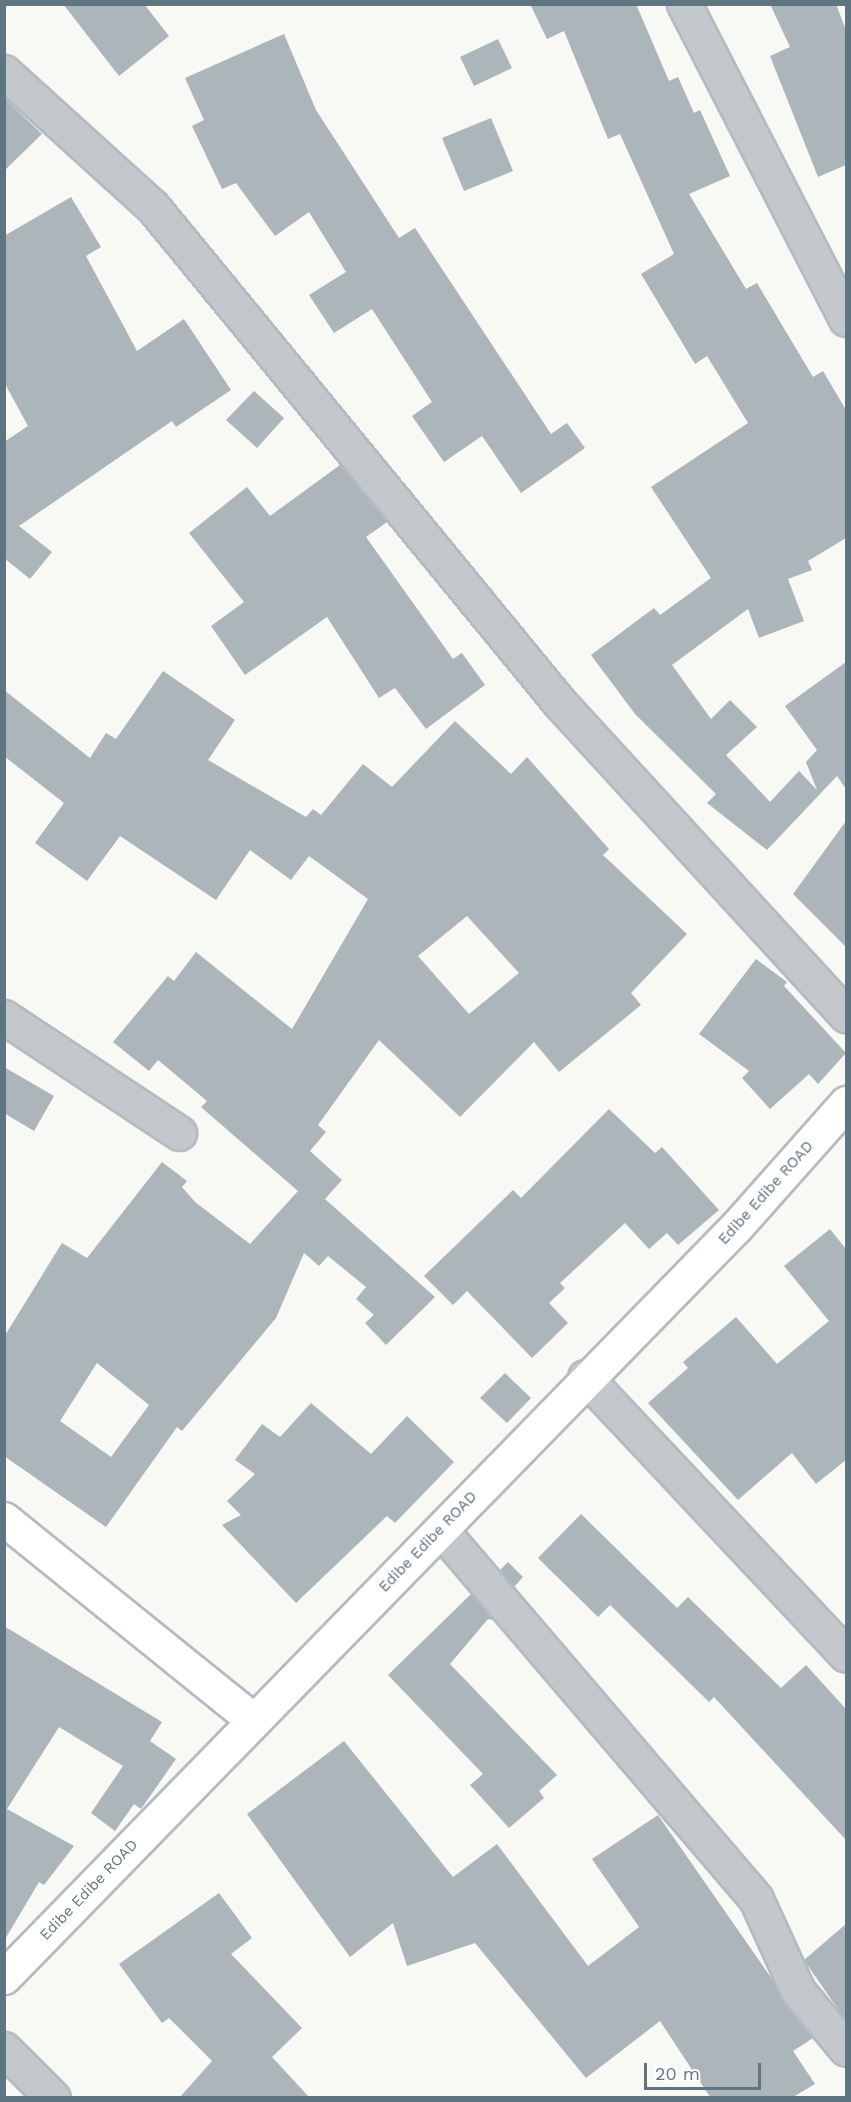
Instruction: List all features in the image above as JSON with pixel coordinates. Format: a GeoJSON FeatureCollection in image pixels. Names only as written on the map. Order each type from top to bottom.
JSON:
{"type":"FeatureCollection","features":[{"type":"Feature","properties":{"kind":"main road","name":"Edibe Edibe ROAD"},"geometry":{"type":"LineString","coordinates":[[4,1977],[441,1530],[585,1377],[736,1227],[846,1103]]}},
{"type":"Feature","properties":{"kind":"main road"},"geometry":{"type":"LineString","coordinates":[[4,1519],[254,1720]]}},
{"type":"Feature","properties":{"kind":"street"},"geometry":{"type":"LineString","coordinates":[[684,4],[846,320]]}},
{"type":"Feature","properties":{"kind":"street"},"geometry":{"type":"LineString","coordinates":[[4,72],[152,206],[559,702],[846,1016]]}},
{"type":"Feature","properties":{"kind":"street"},"geometry":{"type":"LineString","coordinates":[[4,1017],[179,1133]]}},
{"type":"Feature","properties":{"kind":"street"},"geometry":{"type":"LineString","coordinates":[[585,1377],[846,1655]]}},
{"type":"Feature","properties":{"kind":"street"},"geometry":{"type":"LineString","coordinates":[[441,1530],[756,1899],[793,1983],[846,2049]]}},
{"type":"Feature","properties":{"kind":"street"},"geometry":{"type":"LineString","coordinates":[[4,2049],[53,2097]]}},
{"type":"Feature","properties":{"kind":"building"},"geometry":{"type":"Polygon","coordinates":[[[63,4],[144,4],[169,36],[119,76],[63,4]]]}},
{"type":"Feature","properties":{"kind":"building"},"geometry":{"type":"Polygon","coordinates":[[[530,4],[636,4],[669,81],[678,77],[694,113],[700,110],[730,176],[689,194],[746,289],[757,283],[813,377],[823,371],[846,410],[846,538],[808,561],[812,570],[788,579],[804,621],[759,638],[748,609],[672,665],[711,719],[730,700],[757,727],[726,755],[770,802],[799,771],[817,790],[806,762],[817,750],[785,706],[846,662],[846,789],[837,776],[767,850],[707,803],[716,794],[635,714],[591,655],[654,608],[660,615],[711,578],[651,487],[748,423],[707,356],[695,364],[641,274],[674,254],[620,134],[608,139],[564,31],[547,39],[530,4]]]}},
{"type":"Feature","properties":{"kind":"building"},"geometry":{"type":"Polygon","coordinates":[[[770,4],[836,4],[846,30],[846,165],[818,177],[770,56],[790,47],[770,4]]]}},
{"type":"Feature","properties":{"kind":"building"},"geometry":{"type":"Polygon","coordinates":[[[284,34],[316,110],[399,238],[415,228],[551,434],[567,423],[585,448],[521,493],[482,436],[444,462],[412,416],[432,402],[372,309],[334,333],[309,295],[346,272],[309,212],[275,236],[236,183],[222,189],[192,126],[204,120],[185,78],[284,34]]]}},
{"type":"Feature","properties":{"kind":"building"},"geometry":{"type":"Polygon","coordinates":[[[498,39],[512,68],[474,86],[460,57],[498,39]]]}},
{"type":"Feature","properties":{"kind":"building"},"geometry":{"type":"Polygon","coordinates":[[[4,98],[42,134],[4,171],[4,98]]]}},
{"type":"Feature","properties":{"kind":"building"},"geometry":{"type":"Polygon","coordinates":[[[491,118],[513,171],[464,191],[442,138],[491,118]]]}},
{"type":"Feature","properties":{"kind":"building"},"geometry":{"type":"Polygon","coordinates":[[[71,197],[101,247],[86,256],[137,351],[184,319],[231,390],[176,427],[172,421],[19,526],[52,552],[30,579],[4,558],[4,442],[28,426],[4,382],[4,236],[71,197]]]}},
{"type":"Feature","properties":{"kind":"building"},"geometry":{"type":"Polygon","coordinates":[[[254,391],[284,418],[257,448],[226,420],[254,391]]]}},
{"type":"Feature","properties":{"kind":"building"},"geometry":{"type":"Polygon","coordinates":[[[340,465],[387,522],[366,537],[453,659],[462,653],[485,685],[426,729],[395,688],[379,698],[327,617],[245,675],[211,626],[244,602],[189,533],[247,487],[270,516],[340,465]]]}},
{"type":"Feature","properties":{"kind":"building"},"geometry":{"type":"Polygon","coordinates":[[[163,671],[235,720],[208,760],[306,817],[313,809],[321,815],[363,764],[392,787],[455,721],[511,774],[527,757],[609,849],[603,855],[687,934],[631,993],[641,1005],[559,1072],[534,1042],[460,1117],[379,1040],[318,1125],[326,1132],[310,1151],[342,1180],[325,1199],[435,1297],[386,1345],[365,1323],[374,1315],[356,1299],[366,1287],[328,1256],[319,1266],[304,1253],[276,1318],[182,1431],[177,1427],[106,1527],[4,1456],[4,1337],[62,1243],[87,1258],[162,1162],[187,1181],[182,1187],[195,1202],[250,1244],[298,1191],[201,1107],[207,1101],[158,1060],[149,1071],[113,1042],[168,976],[174,981],[196,952],[292,1029],[368,899],[309,856],[291,880],[250,850],[216,900],[120,836],[87,881],[35,843],[64,803],[4,756],[4,690],[90,758],[106,733],[116,739],[163,671]],[[467,916],[418,956],[469,1014],[519,973],[467,916]],[[97,1363],[60,1421],[111,1457],[149,1405],[97,1363]]]}},
{"type":"Feature","properties":{"kind":"building"},"geometry":{"type":"Polygon","coordinates":[[[846,821],[846,947],[793,894],[846,821]]]}},
{"type":"Feature","properties":{"kind":"building"},"geometry":{"type":"Polygon","coordinates":[[[756,959],[787,982],[784,986],[846,1053],[818,1084],[809,1074],[770,1109],[742,1078],[749,1071],[699,1034],[756,959]]]}},
{"type":"Feature","properties":{"kind":"building"},"geometry":{"type":"Polygon","coordinates":[[[4,1067],[54,1096],[34,1131],[4,1113],[4,1067]]]}},
{"type":"Feature","properties":{"kind":"building"},"geometry":{"type":"Polygon","coordinates":[[[609,1109],[655,1153],[662,1147],[719,1210],[678,1245],[667,1233],[649,1249],[625,1223],[560,1283],[565,1288],[549,1303],[568,1323],[532,1358],[467,1291],[453,1305],[424,1276],[513,1190],[521,1198],[609,1109]]]}},
{"type":"Feature","properties":{"kind":"building"},"geometry":{"type":"Polygon","coordinates":[[[830,1229],[846,1249],[846,1460],[816,1484],[792,1453],[738,1500],[648,1403],[688,1368],[683,1362],[736,1317],[777,1364],[829,1321],[784,1266],[830,1229]]]}},
{"type":"Feature","properties":{"kind":"building"},"geometry":{"type":"Polygon","coordinates":[[[505,1373],[531,1398],[507,1423],[480,1398],[505,1373]]]}},
{"type":"Feature","properties":{"kind":"building"},"geometry":{"type":"Polygon","coordinates":[[[311,1403],[371,1454],[407,1416],[454,1462],[395,1523],[387,1516],[296,1603],[222,1525],[241,1515],[227,1501],[255,1474],[235,1460],[262,1424],[280,1437],[311,1403]]]}},
{"type":"Feature","properties":{"kind":"building"},"geometry":{"type":"Polygon","coordinates":[[[581,1514],[677,1608],[688,1597],[781,1688],[806,1665],[846,1709],[846,1840],[714,1697],[709,1702],[610,1605],[598,1617],[538,1558],[581,1514]]]}},
{"type":"Feature","properties":{"kind":"building"},"geometry":{"type":"Polygon","coordinates":[[[508,1562],[523,1577],[514,1587],[500,1570],[508,1562]]]}},
{"type":"Feature","properties":{"kind":"building"},"geometry":{"type":"Polygon","coordinates":[[[471,1594],[493,1620],[488,1619],[450,1664],[557,1775],[539,1791],[544,1798],[509,1828],[470,1785],[483,1774],[388,1675],[471,1594]]]}},
{"type":"Feature","properties":{"kind":"building"},"geometry":{"type":"Polygon","coordinates":[[[4,1626],[162,1722],[150,1741],[176,1759],[141,1809],[134,1804],[115,1831],[91,1813],[123,1766],[59,1727],[7,1809],[74,1846],[44,1885],[39,1882],[4,1941],[4,1626]]]}},
{"type":"Feature","properties":{"kind":"building"},"geometry":{"type":"Polygon","coordinates":[[[344,1741],[453,1877],[497,1844],[588,1966],[639,1927],[592,1859],[658,1815],[813,2038],[793,2051],[815,2084],[793,2097],[710,2097],[660,2021],[586,2078],[475,1943],[407,1966],[393,1923],[350,1957],[247,1814],[344,1741]]]}},
{"type":"Feature","properties":{"kind":"building"},"geometry":{"type":"Polygon","coordinates":[[[219,1893],[252,1938],[231,1954],[302,2028],[272,2057],[309,2097],[180,2097],[212,2061],[169,2018],[162,2023],[119,1964],[219,1893]]]}},
{"type":"Feature","properties":{"kind":"building"},"geometry":{"type":"Polygon","coordinates":[[[846,1924],[846,2016],[844,2018],[804,1960],[846,1924]]]}}]}
